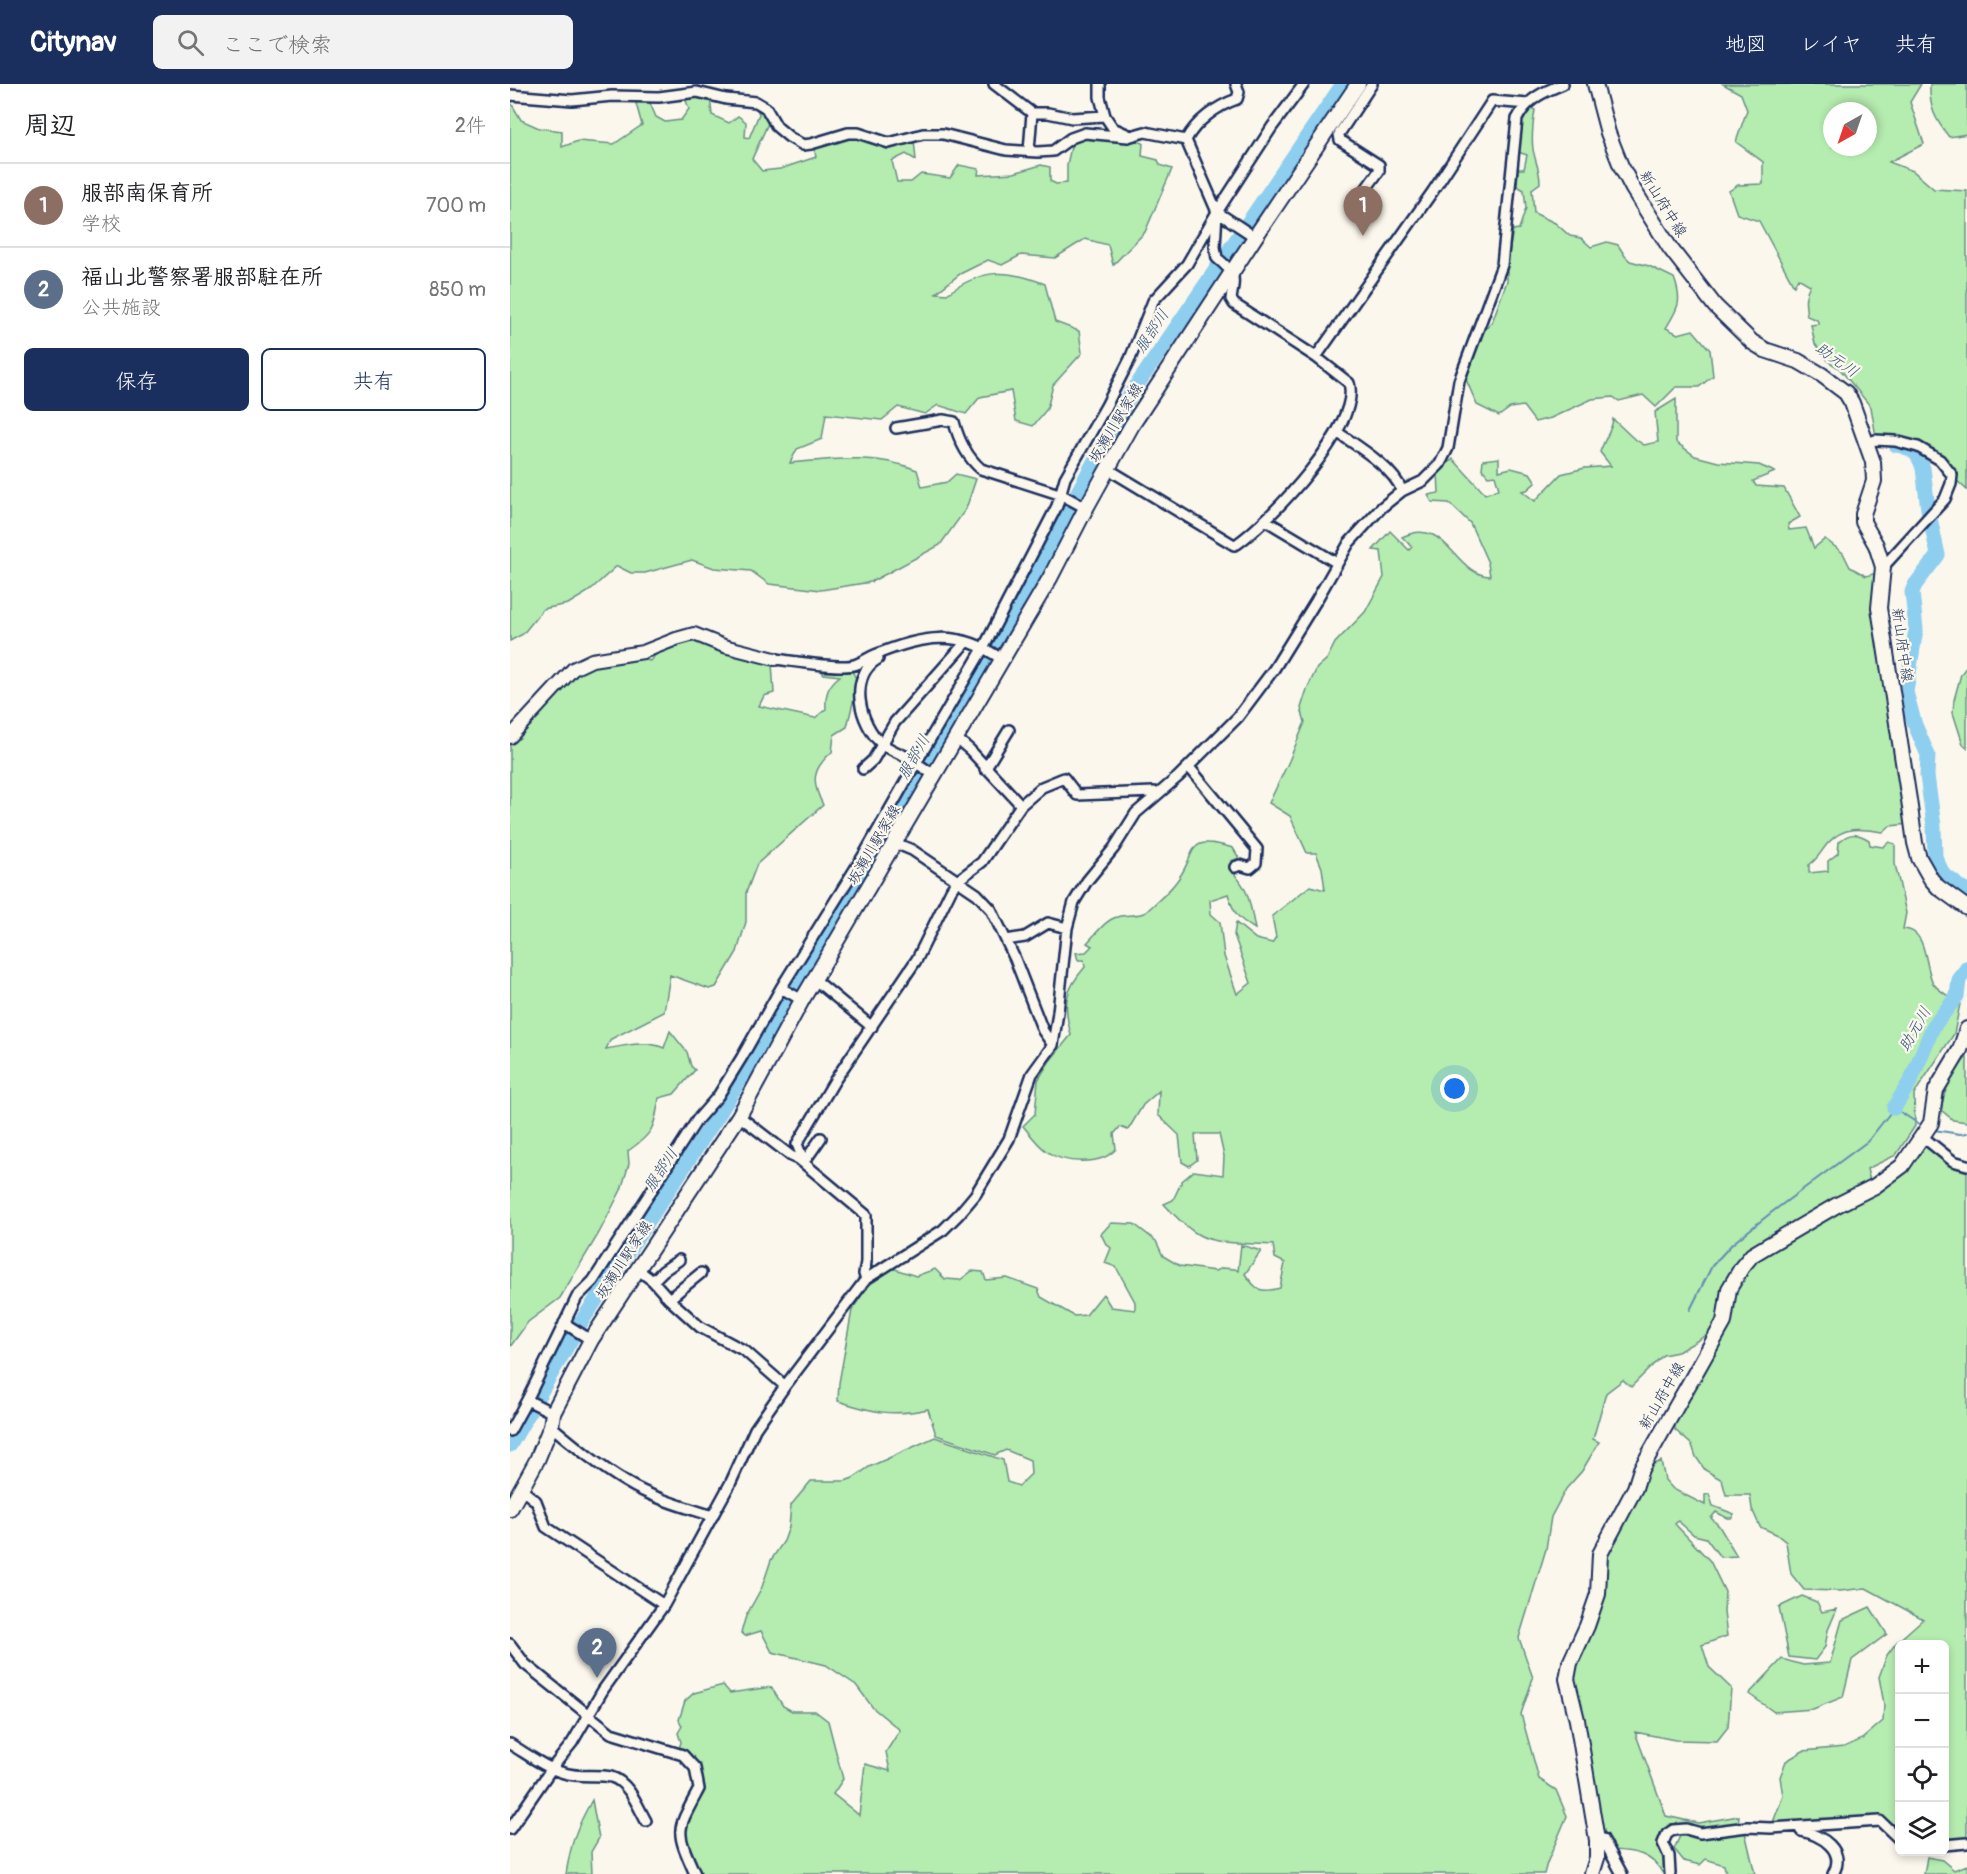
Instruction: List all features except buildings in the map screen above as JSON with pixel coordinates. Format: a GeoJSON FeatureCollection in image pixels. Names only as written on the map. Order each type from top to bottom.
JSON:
{"type":"FeatureCollection","features":[{"type":"Feature","properties":{"kind":"main road","name":"坂瀬川駅家線"},"geometry":{"type":"LineString","coordinates":[[510,1509],[537,1460],[549,1416],[589,1339],[739,1116],[800,999],[895,843],[1000,658],[1050,578],[1083,507],[1230,269],[1358,84]]}},
{"type":"Feature","properties":{"kind":"main road","name":"新山府中線"},"geometry":{"type":"LineString","coordinates":[[1595,84],[1608,133],[1620,166],[1638,198],[1683,265],[1715,306],[1752,342],[1765,350],[1798,361],[1829,379],[1846,393],[1852,403],[1873,462],[1874,481],[1863,514],[1863,522],[1876,545],[1883,567],[1879,608],[1910,800],[1914,843],[1919,858],[1938,888],[1967,908]]}},
{"type":"Feature","properties":{"kind":"main road","name":"新山府中線"},"geometry":{"type":"LineString","coordinates":[[1592,1874],[1597,1858],[1597,1840],[1567,1679],[1570,1663],[1587,1626],[1598,1594],[1600,1554],[1635,1488],[1641,1469],[1651,1450],[1724,1322],[1729,1289],[1742,1267],[1752,1255],[1837,1205],[1875,1186],[1902,1166],[1931,1123],[1936,1090],[1960,1050],[1967,1029]]}},
{"type":"Feature","properties":{"kind":"street"},"geometry":{"type":"LineString","coordinates":[[994,84],[1032,113],[1048,113],[1072,118],[1105,116]]}},
{"type":"Feature","properties":{"kind":"street"},"geometry":{"type":"LineString","coordinates":[[1100,84],[1100,97],[1105,116],[1113,128],[1131,136]]}},
{"type":"Feature","properties":{"kind":"street"},"geometry":{"type":"LineString","coordinates":[[1186,140],[1190,133],[1213,111],[1237,99],[1239,92],[1236,84]]}},
{"type":"Feature","properties":{"kind":"street"},"geometry":{"type":"LineString","coordinates":[[510,1431],[566,1324],[577,1297],[593,1281],[697,1120],[718,1096],[781,988],[866,853],[985,649],[1064,497],[1065,478],[1130,359],[1153,301],[1187,264],[1217,212],[1272,127],[1304,84]]}},
{"type":"Feature","properties":{"kind":"street"},"geometry":{"type":"LineString","coordinates":[[1363,193],[1378,171],[1379,165],[1341,140],[1339,134],[1372,84]]}},
{"type":"Feature","properties":{"kind":"street"},"geometry":{"type":"LineString","coordinates":[[510,1829],[572,1743],[603,1690],[664,1605],[713,1516],[755,1430],[785,1386],[866,1279],[942,1230],[975,1195],[1009,1139],[1032,1074],[1053,1045],[1067,928],[1074,902],[1087,881],[1114,848],[1136,813],[1189,767],[1238,717],[1274,669],[1349,543],[1382,507],[1402,491],[1423,481],[1440,464],[1448,448],[1459,381],[1502,265],[1517,119],[1528,104],[1542,92],[1563,84]]}},
{"type":"Feature","properties":{"kind":"street"},"geometry":{"type":"LineString","coordinates":[[510,95],[572,100],[612,96],[659,97],[697,92],[726,99],[756,102],[766,108],[777,127],[789,137],[803,144],[812,144],[848,133],[858,133],[889,142],[923,134],[943,134],[1006,150],[1029,151],[1053,150],[1071,138],[1085,134],[1128,137],[1145,132],[1186,140]]}},
{"type":"Feature","properties":{"kind":"street"},"geometry":{"type":"LineString","coordinates":[[1316,357],[1433,191],[1492,101],[1528,104]]}},
{"type":"Feature","properties":{"kind":"street"},"geometry":{"type":"LineString","coordinates":[[1029,151],[1032,113]]}},
{"type":"Feature","properties":{"kind":"street"},"geometry":{"type":"LineString","coordinates":[[1321,139],[1326,143],[1341,140]]}},
{"type":"Feature","properties":{"kind":"street"},"geometry":{"type":"LineString","coordinates":[[1108,469],[1234,545],[1242,541],[1286,500],[1337,432],[1349,402],[1351,390],[1349,383],[1316,357],[1234,304],[1231,299],[1235,277],[1230,269],[1217,258],[1215,246],[1217,212],[1186,140]]}},
{"type":"Feature","properties":{"kind":"street"},"geometry":{"type":"LineString","coordinates":[[1217,212],[1253,235]]}},
{"type":"Feature","properties":{"kind":"street"},"geometry":{"type":"LineString","coordinates":[[896,428],[943,420],[954,422],[957,435],[971,461],[981,469],[1064,497],[1083,507]]}},
{"type":"Feature","properties":{"kind":"street"},"geometry":{"type":"LineString","coordinates":[[1337,432],[1371,456],[1399,482],[1402,491]]}},
{"type":"Feature","properties":{"kind":"street"},"geometry":{"type":"LineString","coordinates":[[1867,444],[1875,440],[1895,441],[1918,447],[1940,459],[1952,475],[1945,499],[1883,567]]}},
{"type":"Feature","properties":{"kind":"street"},"geometry":{"type":"LineString","coordinates":[[1265,520],[1337,563]]}},
{"type":"Feature","properties":{"kind":"street"},"geometry":{"type":"LineString","coordinates":[[510,737],[573,669],[592,660],[643,652],[694,634],[724,646],[775,659],[852,666],[876,654],[931,637],[966,642],[1000,658]]}},
{"type":"Feature","properties":{"kind":"street"},"geometry":{"type":"LineString","coordinates":[[863,770],[873,760],[895,722],[966,642]]}},
{"type":"Feature","properties":{"kind":"street"},"geometry":{"type":"LineString","coordinates":[[894,649],[870,663],[863,674],[859,688],[867,726],[882,744],[933,774]]}},
{"type":"Feature","properties":{"kind":"street"},"geometry":{"type":"LineString","coordinates":[[985,769],[1009,730]]}},
{"type":"Feature","properties":{"kind":"street"},"geometry":{"type":"LineString","coordinates":[[956,738],[1021,805]]}},
{"type":"Feature","properties":{"kind":"street"},"geometry":{"type":"LineString","coordinates":[[1189,767],[1257,849],[1256,863],[1250,868],[1240,865],[1235,867]]}},
{"type":"Feature","properties":{"kind":"street"},"geometry":{"type":"LineString","coordinates":[[800,1160],[802,1157],[797,1144],[835,1080],[917,959],[957,881],[982,862],[1021,805],[1042,788],[1064,778],[1077,795],[1154,792],[1156,795]]}},
{"type":"Feature","properties":{"kind":"street"},"geometry":{"type":"LineString","coordinates":[[895,843],[912,850],[976,894],[991,909],[1043,1031],[1053,1045]]}},
{"type":"Feature","properties":{"kind":"street"},"geometry":{"type":"LineString","coordinates":[[1006,940],[1025,937],[1048,923],[1067,928]]}},
{"type":"Feature","properties":{"kind":"street"},"geometry":{"type":"LineString","coordinates":[[814,979],[872,1027]]}},
{"type":"Feature","properties":{"kind":"street"},"geometry":{"type":"LineString","coordinates":[[781,988],[800,999]]}},
{"type":"Feature","properties":{"kind":"street"},"geometry":{"type":"LineString","coordinates":[[739,1116],[791,1156],[800,1160],[866,1215],[864,1274],[866,1279]]}},
{"type":"Feature","properties":{"kind":"street"},"geometry":{"type":"LineString","coordinates":[[1923,1137],[1953,1161],[1967,1165]]}},
{"type":"Feature","properties":{"kind":"street"},"geometry":{"type":"LineString","coordinates":[[800,1160],[807,1158],[821,1138]]}},
{"type":"Feature","properties":{"kind":"street"},"geometry":{"type":"LineString","coordinates":[[653,1281],[679,1260]]}},
{"type":"Feature","properties":{"kind":"street"},"geometry":{"type":"LineString","coordinates":[[638,1269],[700,1327],[745,1351],[785,1386]]}},
{"type":"Feature","properties":{"kind":"street"},"geometry":{"type":"LineString","coordinates":[[669,1299],[701,1273]]}},
{"type":"Feature","properties":{"kind":"street"},"geometry":{"type":"LineString","coordinates":[[566,1324],[589,1339]]}},
{"type":"Feature","properties":{"kind":"street"},"geometry":{"type":"LineString","coordinates":[[528,1400],[549,1416],[590,1458],[627,1483],[655,1496],[713,1516]]}},
{"type":"Feature","properties":{"kind":"street"},"geometry":{"type":"LineString","coordinates":[[521,1489],[536,1502],[546,1527],[664,1605]]}},
{"type":"Feature","properties":{"kind":"street"},"geometry":{"type":"LineString","coordinates":[[510,1644],[525,1664],[611,1733],[683,1755],[695,1768],[699,1789],[683,1820],[680,1831],[680,1840],[695,1874]]}},
{"type":"Feature","properties":{"kind":"street"},"geometry":{"type":"LineString","coordinates":[[510,1744],[552,1768],[577,1776],[611,1778],[620,1782],[628,1790],[646,1821]]}},
{"type":"Feature","properties":{"kind":"street"},"geometry":{"type":"LineString","coordinates":[[1670,1874],[1669,1856],[1663,1843],[1667,1834],[1673,1830],[1686,1829],[1700,1833],[1747,1827],[1799,1827],[1880,1821],[1895,1836]]}},
{"type":"Feature","properties":{"kind":"street"},"geometry":{"type":"LineString","coordinates":[[1799,1827],[1801,1831],[1817,1835],[1831,1846],[1837,1865],[1833,1874]]}},
{"type":"Feature","properties":{"kind":"street"},"geometry":{"type":"LineString","coordinates":[[1597,1840],[1603,1839],[1622,1874]]}},
{"type":"Feature","properties":{"kind":"street"},"geometry":{"type":"LineString","coordinates":[[1949,1845],[1967,1843]]}},
{"type":"Feature","properties":{"kind":"green space"},"geometry":{"type":"Polygon","coordinates":[[[1723,84],[1921,84],[1910,102],[1924,144],[1889,162],[1913,171],[1934,189],[1967,191],[1967,490],[1927,449],[1876,437],[1871,407],[1839,368],[1829,362],[1815,344],[1811,325],[1819,324],[1817,320],[1807,316],[1806,307],[1806,296],[1810,285],[1798,278],[1794,286],[1759,221],[1737,214],[1729,191],[1738,185],[1763,184],[1763,162],[1736,142],[1747,110],[1741,94],[1723,84]]]}},
{"type":"Feature","properties":{"kind":"green space"},"geometry":{"type":"Polygon","coordinates":[[[1930,84],[1967,84],[1967,134],[1949,137],[1944,131],[1932,107],[1930,84]]]}},
{"type":"Feature","properties":{"kind":"green space"},"geometry":{"type":"Polygon","coordinates":[[[710,97],[712,115],[729,123],[738,116],[746,122],[745,137],[749,138],[759,114],[756,107],[762,109],[769,121],[752,159],[762,171],[780,169],[816,157],[814,147],[846,136],[914,140],[916,160],[906,154],[892,161],[897,182],[911,182],[921,174],[950,178],[959,165],[979,169],[978,175],[1014,173],[1041,165],[1050,167],[1050,181],[1056,184],[1067,183],[1067,165],[1072,142],[1098,138],[1126,139],[1143,143],[1142,156],[1158,160],[1160,165],[1172,169],[1145,232],[1113,265],[1108,245],[1085,239],[1055,258],[1021,255],[1002,265],[988,260],[960,274],[936,293],[947,294],[971,280],[994,274],[1018,275],[1045,284],[1055,322],[1079,331],[1082,353],[1053,385],[1047,409],[1033,426],[1016,421],[1011,391],[980,397],[966,414],[938,405],[925,414],[898,407],[882,420],[826,414],[822,439],[797,449],[790,463],[854,459],[886,461],[917,470],[922,487],[947,482],[956,474],[976,479],[966,509],[940,545],[871,582],[821,590],[769,584],[751,571],[714,568],[692,560],[645,573],[631,573],[617,566],[588,592],[568,604],[543,609],[523,634],[510,641],[510,101],[521,120],[539,128],[562,131],[562,147],[578,141],[614,144],[642,125],[635,100],[649,101],[656,117],[665,122],[681,120],[689,109],[685,98],[710,97]]]}},
{"type":"Feature","properties":{"kind":"green space"},"geometry":{"type":"Polygon","coordinates":[[[1529,108],[1535,110],[1532,144],[1540,178],[1540,183],[1532,189],[1534,213],[1555,223],[1570,236],[1581,238],[1591,247],[1607,242],[1618,245],[1630,261],[1649,266],[1674,278],[1679,299],[1674,315],[1666,328],[1678,334],[1693,330],[1710,350],[1713,376],[1699,387],[1676,387],[1656,407],[1643,395],[1619,401],[1613,397],[1592,399],[1551,418],[1535,422],[1523,406],[1510,408],[1499,416],[1477,405],[1465,377],[1483,332],[1492,322],[1507,281],[1507,262],[1513,230],[1519,229],[1526,208],[1524,190],[1517,186],[1518,169],[1524,169],[1527,155],[1518,152],[1521,122],[1529,108]]]}},
{"type":"Feature","properties":{"kind":"green space"},"geometry":{"type":"Polygon","coordinates":[[[1676,399],[1676,442],[1695,456],[1718,462],[1759,465],[1775,472],[1753,481],[1756,486],[1784,488],[1800,517],[1788,524],[1789,530],[1806,528],[1814,548],[1825,539],[1843,553],[1850,567],[1866,576],[1877,573],[1878,586],[1873,596],[1909,824],[1890,826],[1883,832],[1861,829],[1841,833],[1828,843],[1809,865],[1809,873],[1828,871],[1828,861],[1838,853],[1839,842],[1850,835],[1869,840],[1870,845],[1883,847],[1889,842],[1895,844],[1895,864],[1906,913],[1903,929],[1917,935],[1921,942],[1935,986],[1960,1004],[1954,1034],[1914,1094],[1915,1126],[1896,1155],[1867,1169],[1870,1181],[1746,1253],[1727,1278],[1720,1317],[1711,1336],[1707,1335],[1678,1352],[1663,1355],[1631,1387],[1623,1380],[1606,1393],[1593,1439],[1599,1442],[1582,1471],[1566,1489],[1551,1517],[1546,1549],[1519,1638],[1533,1678],[1521,1714],[1539,1779],[1556,1790],[1567,1816],[1544,1874],[697,1874],[685,1843],[685,1825],[702,1790],[694,1760],[687,1752],[679,1749],[681,1742],[678,1733],[682,1726],[679,1720],[685,1701],[694,1693],[723,1685],[730,1693],[771,1687],[783,1706],[792,1711],[815,1711],[828,1721],[843,1779],[833,1794],[859,1815],[865,1764],[890,1771],[886,1752],[900,1730],[873,1708],[856,1685],[826,1665],[772,1652],[761,1631],[745,1636],[741,1632],[746,1616],[762,1587],[771,1560],[784,1541],[789,1527],[791,1505],[811,1481],[845,1481],[869,1467],[935,1437],[1003,1460],[1007,1482],[1019,1486],[1031,1474],[1030,1460],[1006,1450],[995,1455],[936,1435],[928,1409],[892,1413],[838,1401],[852,1310],[869,1284],[892,1268],[916,1276],[935,1269],[945,1279],[960,1280],[972,1271],[983,1272],[986,1280],[1007,1278],[1038,1289],[1041,1297],[1074,1316],[1086,1315],[1103,1294],[1111,1307],[1135,1310],[1135,1302],[1116,1267],[1105,1263],[1111,1248],[1101,1234],[1111,1223],[1134,1224],[1156,1241],[1163,1256],[1180,1266],[1215,1271],[1222,1268],[1238,1271],[1241,1245],[1261,1251],[1245,1274],[1260,1289],[1280,1288],[1285,1263],[1275,1258],[1273,1245],[1225,1242],[1206,1238],[1189,1229],[1164,1204],[1173,1200],[1182,1181],[1194,1171],[1223,1175],[1224,1156],[1219,1134],[1195,1134],[1197,1160],[1189,1166],[1182,1162],[1179,1135],[1158,1115],[1159,1091],[1143,1105],[1128,1130],[1120,1127],[1114,1134],[1116,1149],[1092,1161],[1072,1161],[1053,1155],[1046,1151],[1023,1126],[1035,1114],[1038,1080],[1071,1035],[1066,1006],[1067,998],[1073,983],[1085,967],[1084,960],[1078,960],[1076,953],[1086,952],[1092,946],[1087,943],[1113,919],[1146,912],[1176,882],[1194,848],[1206,843],[1217,844],[1233,848],[1239,858],[1231,861],[1229,868],[1248,896],[1255,929],[1237,915],[1228,894],[1210,900],[1211,914],[1220,922],[1224,956],[1237,994],[1251,983],[1234,935],[1236,923],[1256,939],[1272,943],[1276,937],[1272,916],[1310,886],[1325,890],[1322,868],[1316,853],[1307,853],[1290,816],[1269,803],[1305,722],[1301,708],[1317,668],[1327,659],[1335,643],[1365,612],[1384,577],[1381,551],[1373,550],[1390,531],[1409,550],[1412,547],[1402,537],[1417,532],[1430,534],[1440,539],[1467,566],[1478,573],[1490,576],[1488,563],[1470,523],[1449,503],[1432,502],[1428,495],[1439,493],[1438,472],[1453,459],[1485,494],[1499,489],[1495,475],[1488,476],[1482,469],[1483,460],[1499,458],[1499,471],[1511,468],[1530,473],[1536,482],[1527,490],[1522,491],[1535,501],[1561,474],[1585,468],[1611,466],[1600,452],[1613,419],[1644,445],[1658,442],[1655,412],[1676,399]]]}},
{"type":"Feature","properties":{"kind":"green space"},"geometry":{"type":"Polygon","coordinates":[[[692,638],[772,663],[774,693],[764,696],[759,706],[815,718],[826,709],[828,690],[840,676],[823,674],[822,667],[852,671],[858,682],[847,727],[834,735],[832,752],[817,770],[815,783],[823,805],[757,864],[746,893],[746,922],[737,952],[716,987],[709,989],[670,975],[664,1012],[611,1039],[606,1049],[643,1044],[664,1048],[670,1031],[687,1052],[691,1066],[695,1070],[674,1094],[659,1098],[651,1129],[628,1151],[629,1164],[621,1190],[599,1233],[560,1298],[528,1322],[510,1347],[510,741],[573,677],[587,668],[621,656],[637,656],[650,661],[657,653],[692,638]]]}},
{"type":"Feature","properties":{"kind":"green space"},"geometry":{"type":"Polygon","coordinates":[[[1967,666],[1967,748],[1963,744],[1953,713],[1961,674],[1967,666]]]}},
{"type":"Feature","properties":{"kind":"green space"},"geometry":{"type":"Polygon","coordinates":[[[1967,1056],[1967,1122],[1953,1120],[1941,1110],[1944,1094],[1950,1081],[1967,1056]]]}},
{"type":"Feature","properties":{"kind":"green space"},"geometry":{"type":"Polygon","coordinates":[[[1926,1143],[1967,1168],[1967,1841],[1949,1843],[1949,1640],[1899,1640],[1923,1619],[1866,1588],[1840,1591],[1804,1590],[1791,1574],[1786,1542],[1776,1534],[1760,1527],[1752,1509],[1750,1495],[1726,1495],[1722,1480],[1705,1470],[1696,1457],[1692,1445],[1675,1430],[1675,1413],[1741,1273],[1770,1251],[1880,1186],[1926,1143]]]}},
{"type":"Feature","properties":{"kind":"green space"},"geometry":{"type":"Polygon","coordinates":[[[1661,1461],[1665,1480],[1673,1489],[1705,1505],[1705,1495],[1709,1494],[1713,1506],[1734,1514],[1732,1518],[1727,1518],[1716,1512],[1711,1518],[1719,1526],[1737,1556],[1720,1557],[1706,1538],[1694,1535],[1678,1521],[1675,1524],[1710,1561],[1725,1592],[1724,1612],[1727,1636],[1702,1645],[1709,1667],[1731,1688],[1728,1727],[1717,1741],[1675,1740],[1635,1732],[1666,1816],[1698,1823],[1739,1816],[1738,1824],[1708,1829],[1678,1826],[1660,1833],[1665,1874],[1642,1854],[1612,1850],[1598,1830],[1572,1686],[1609,1546],[1645,1468],[1661,1461]]]}},
{"type":"Feature","properties":{"kind":"green space"},"geometry":{"type":"Polygon","coordinates":[[[1802,1596],[1817,1602],[1822,1612],[1837,1609],[1828,1630],[1825,1647],[1815,1660],[1789,1657],[1779,1607],[1802,1596]]]}},
{"type":"Feature","properties":{"kind":"green space"},"geometry":{"type":"Polygon","coordinates":[[[1870,1607],[1887,1634],[1852,1660],[1843,1697],[1813,1709],[1774,1712],[1749,1694],[1782,1659],[1803,1665],[1830,1663],[1842,1620],[1870,1607]]]}},
{"type":"Feature","properties":{"kind":"green space"},"geometry":{"type":"Polygon","coordinates":[[[1895,1644],[1895,1833],[1880,1819],[1772,1825],[1783,1796],[1780,1777],[1786,1761],[1803,1751],[1844,1747],[1862,1739],[1883,1721],[1884,1704],[1879,1677],[1887,1655],[1895,1644]]]}},
{"type":"Feature","properties":{"kind":"green space"},"geometry":{"type":"Polygon","coordinates":[[[592,1800],[599,1838],[591,1852],[592,1874],[566,1874],[575,1836],[592,1800]]]}},
{"type":"Feature","properties":{"kind":"green space"},"geometry":{"type":"Polygon","coordinates":[[[1745,1832],[1755,1874],[1726,1874],[1724,1865],[1706,1859],[1700,1865],[1684,1861],[1674,1849],[1680,1836],[1719,1837],[1745,1832]]]}},
{"type":"Feature","properties":{"kind":"green space"},"geometry":{"type":"Polygon","coordinates":[[[1927,1857],[1942,1860],[1954,1870],[1967,1865],[1967,1874],[1924,1874],[1927,1857]]]}},
{"type":"Feature","properties":{"kind":"waterway","name":"服部川"},"geometry":{"type":"LineString","coordinates":[[510,1445],[580,1324],[720,1112],[933,762],[1130,395],[1343,84]]}},
{"type":"Feature","properties":{"kind":"waterway","name":"助元川"},"geometry":{"type":"LineString","coordinates":[[1896,445],[1914,452],[1923,468],[1928,509],[1938,555],[1912,592],[1916,629],[1906,692],[1915,725],[1928,755],[1927,776],[1934,826],[1935,857],[1943,874],[1967,892]]}},
{"type":"Feature","properties":{"kind":"waterway","name":"助元川"},"geometry":{"type":"LineString","coordinates":[[1894,1108],[1911,1080],[1933,1027],[1957,996],[1959,980],[1967,968]]}},
{"type":"Feature","properties":{"kind":"waterway"},"geometry":{"type":"LineString","coordinates":[[1690,1310],[1712,1266],[1732,1244],[1868,1141],[1894,1108],[1919,1124]]}},
{"type":"Feature","properties":{"kind":"waterway"},"geometry":{"type":"LineString","coordinates":[[1934,1130],[1967,1133]]}},
{"type":"Feature","properties":{"kind":"place","name":"服部南保育所"},"geometry":{"type":"Point","coordinates":[1363,236]}},
{"type":"Feature","properties":{"kind":"place","name":"福山北警察署服部駐在所"},"geometry":{"type":"Point","coordinates":[597,1678]}}]}
